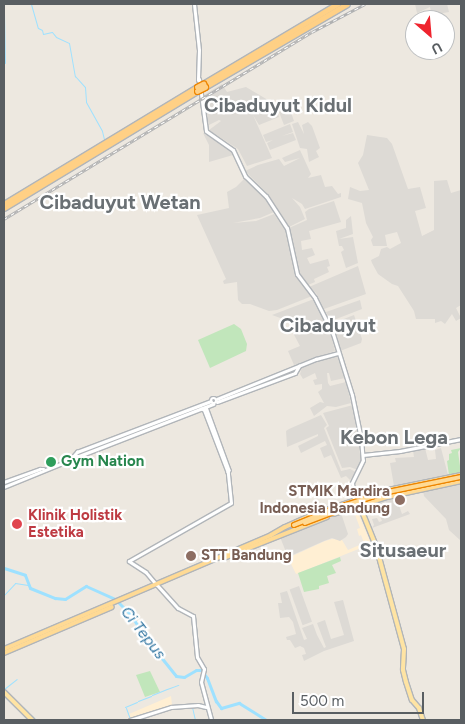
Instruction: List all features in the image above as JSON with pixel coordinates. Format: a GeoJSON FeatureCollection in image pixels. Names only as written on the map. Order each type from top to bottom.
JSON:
{"type":"FeatureCollection","features":[{"type":"Feature","properties":{"kind":"highway"},"geometry":{"type":"LineString","coordinates":[[4,208],[338,4]]}},
{"type":"Feature","properties":{"kind":"highway"},"geometry":{"type":"LineString","coordinates":[[204,85],[347,4]]}},
{"type":"Feature","properties":{"kind":"highway"},"geometry":{"type":"LineString","coordinates":[[4,202],[198,90]]}},
{"type":"Feature","properties":{"kind":"highway"},"geometry":{"type":"LineString","coordinates":[[273,536],[285,527],[348,502],[386,491],[461,478]]}},
{"type":"Feature","properties":{"kind":"highway"},"geometry":{"type":"LineString","coordinates":[[273,536],[350,507],[461,478]]}},
{"type":"Feature","properties":{"kind":"highway"},"geometry":{"type":"LineString","coordinates":[[4,651],[295,526],[383,495],[461,478]]}},
{"type":"Feature","properties":{"kind":"highway"},"geometry":{"type":"LineString","coordinates":[[386,491],[384,494],[388,496]]}},
{"type":"Feature","properties":{"kind":"highway"},"geometry":{"type":"LineString","coordinates":[[348,502],[353,492],[362,498]]}},
{"type":"Feature","properties":{"kind":"highway"},"geometry":{"type":"LineString","coordinates":[[350,507],[361,513],[363,507],[373,500]]}},
{"type":"Feature","properties":{"kind":"highway"},"geometry":{"type":"LineString","coordinates":[[331,508],[334,509],[334,514]]}},
{"type":"Feature","properties":{"kind":"main road"},"geometry":{"type":"LineString","coordinates":[[194,4],[199,79],[198,90],[207,133],[234,151],[245,176],[266,196],[287,228],[297,274],[320,306],[332,332],[358,420],[363,455],[362,467],[353,482],[353,492],[376,546],[403,651],[404,675],[421,720]]}},
{"type":"Feature","properties":{"kind":"main road"},"geometry":{"type":"LineString","coordinates":[[158,585],[178,608],[193,616],[198,657],[204,666],[201,682],[206,707],[212,720]]}},
{"type":"Feature","properties":{"kind":"main road"},"geometry":{"type":"LineString","coordinates":[[4,692],[32,720]]}},
{"type":"Feature","properties":{"kind":"street"},"geometry":{"type":"LineString","coordinates":[[70,460],[77,452],[212,403],[299,366],[338,353]]}},
{"type":"Feature","properties":{"kind":"street"},"geometry":{"type":"LineString","coordinates":[[5,486],[188,412],[201,409],[212,403],[213,398],[217,401]]}},
{"type":"Feature","properties":{"kind":"street"},"geometry":{"type":"LineString","coordinates":[[158,585],[146,572],[129,561],[231,504],[229,470],[206,410],[208,406]]}},
{"type":"Feature","properties":{"kind":"street"},"geometry":{"type":"LineString","coordinates":[[201,409],[204,410],[219,444]]}},
{"type":"Feature","properties":{"kind":"street"},"geometry":{"type":"LineString","coordinates":[[363,455],[400,451],[461,438]]}},
{"type":"Feature","properties":{"kind":"street"},"geometry":{"type":"LineString","coordinates":[[74,456],[79,456]]}},
{"type":"Feature","properties":{"kind":"street"},"geometry":{"type":"LineString","coordinates":[[5,482],[40,468],[44,470]]}},
{"type":"Feature","properties":{"kind":"street"},"geometry":{"type":"LineString","coordinates":[[130,720],[172,707],[198,705],[206,707]]}},
{"type":"Feature","properties":{"kind":"shaded area"},"geometry":{"type":"Polygon","coordinates":[[[415,4],[447,4],[448,10],[431,10],[430,7],[424,10],[416,10],[415,4]]]}},
{"type":"Feature","properties":{"kind":"shaded area"},"geometry":{"type":"Polygon","coordinates":[[[222,84],[227,92],[246,87],[273,103],[288,104],[294,121],[284,125],[279,112],[265,109],[254,97],[252,98],[263,111],[278,114],[279,117],[259,125],[253,115],[272,158],[247,166],[238,149],[209,130],[221,121],[219,120],[207,126],[204,95],[222,84]]]}},
{"type":"Feature","properties":{"kind":"shaded area"},"geometry":{"type":"Polygon","coordinates":[[[298,122],[304,134],[302,125],[308,122],[312,126],[320,148],[316,151],[319,157],[309,162],[307,149],[300,148],[292,124],[298,122]]]}},
{"type":"Feature","properties":{"kind":"shaded area"},"geometry":{"type":"Polygon","coordinates":[[[290,124],[293,132],[282,136],[293,133],[296,140],[270,150],[267,143],[273,140],[266,142],[263,135],[290,124]]]}},
{"type":"Feature","properties":{"kind":"shaded area"},"geometry":{"type":"Polygon","coordinates":[[[203,133],[229,149],[233,155],[209,162],[209,145],[203,133]]]}},
{"type":"Feature","properties":{"kind":"shaded area"},"geometry":{"type":"Polygon","coordinates":[[[367,135],[387,138],[392,144],[408,189],[420,187],[426,208],[415,211],[422,236],[434,230],[434,181],[447,180],[451,193],[461,190],[461,305],[456,308],[461,318],[456,321],[452,314],[445,324],[441,321],[435,323],[435,319],[416,319],[414,311],[398,286],[378,274],[372,263],[371,260],[379,256],[381,249],[387,247],[390,249],[401,243],[397,232],[385,235],[387,246],[373,246],[371,240],[373,237],[366,223],[362,203],[348,199],[350,187],[360,191],[369,190],[358,163],[363,155],[367,135]]]}},
{"type":"Feature","properties":{"kind":"shaded area"},"geometry":{"type":"Polygon","coordinates":[[[300,150],[311,174],[308,178],[321,175],[325,187],[332,186],[338,194],[341,193],[341,197],[305,209],[302,204],[292,198],[300,207],[305,219],[289,227],[266,192],[245,171],[279,159],[284,166],[300,158],[285,162],[282,158],[300,150]]]}},
{"type":"Feature","properties":{"kind":"shaded area"},"geometry":{"type":"Polygon","coordinates":[[[245,178],[263,195],[274,212],[260,218],[233,223],[256,221],[274,214],[286,231],[295,275],[312,296],[277,310],[269,311],[250,304],[242,304],[238,300],[237,282],[224,284],[223,281],[226,279],[197,215],[229,208],[227,192],[236,187],[245,178]]]}},
{"type":"Feature","properties":{"kind":"shaded area"},"geometry":{"type":"Polygon","coordinates":[[[334,201],[341,222],[309,231],[311,239],[301,241],[302,250],[312,248],[315,255],[307,258],[310,264],[328,259],[330,266],[327,267],[329,272],[314,279],[315,282],[308,285],[299,272],[289,228],[307,220],[305,212],[309,209],[334,201]]]}},
{"type":"Feature","properties":{"kind":"shaded area"},"geometry":{"type":"Polygon","coordinates":[[[351,216],[353,234],[339,239],[353,237],[358,263],[346,268],[341,252],[344,250],[342,246],[339,246],[336,231],[346,228],[346,220],[351,216]]]}},
{"type":"Feature","properties":{"kind":"shaded area"},"geometry":{"type":"Polygon","coordinates":[[[358,266],[366,294],[324,309],[316,293],[309,287],[358,266]]]}},
{"type":"Feature","properties":{"kind":"shaded area"},"geometry":{"type":"Polygon","coordinates":[[[314,299],[331,334],[335,351],[294,365],[288,351],[300,346],[292,331],[294,323],[272,315],[314,299]]]}},
{"type":"Feature","properties":{"kind":"shaded area"},"geometry":{"type":"Polygon","coordinates":[[[360,300],[362,309],[331,321],[326,312],[360,300]]]}},
{"type":"Feature","properties":{"kind":"shaded area"},"geometry":{"type":"Polygon","coordinates":[[[354,315],[362,339],[361,343],[340,351],[336,332],[331,324],[354,315]]]}},
{"type":"Feature","properties":{"kind":"shaded area"},"geometry":{"type":"Polygon","coordinates":[[[337,356],[345,378],[331,381],[329,373],[327,373],[328,383],[330,386],[346,382],[351,403],[336,407],[327,406],[314,416],[310,408],[320,402],[324,403],[318,392],[322,389],[322,384],[315,385],[313,380],[317,379],[315,373],[303,379],[300,374],[302,367],[324,357],[337,356]]]}},
{"type":"Feature","properties":{"kind":"shaded area"},"geometry":{"type":"Polygon","coordinates":[[[353,405],[361,461],[358,470],[350,467],[342,468],[326,428],[329,426],[323,413],[353,405]]]}},
{"type":"Feature","properties":{"kind":"shaded area"},"geometry":{"type":"Polygon","coordinates":[[[321,415],[327,425],[324,428],[341,471],[350,469],[356,472],[350,480],[346,476],[341,478],[331,455],[324,458],[320,448],[327,445],[325,441],[301,453],[298,446],[318,436],[318,434],[287,447],[286,431],[321,415]]]}},
{"type":"Feature","properties":{"kind":"shaded area"},"geometry":{"type":"Polygon","coordinates":[[[425,448],[428,460],[436,459],[435,450],[441,448],[448,475],[394,486],[390,463],[396,462],[395,458],[414,457],[413,450],[425,448]]]}},
{"type":"Feature","properties":{"kind":"shaded area"},"geometry":{"type":"Polygon","coordinates":[[[461,483],[461,541],[449,530],[446,519],[424,496],[423,490],[461,483]]]}},
{"type":"Feature","properties":{"kind":"shaded area"},"geometry":{"type":"Polygon","coordinates":[[[396,497],[402,514],[408,511],[410,514],[372,528],[374,525],[372,519],[377,518],[379,522],[382,521],[375,503],[396,497]]]}},
{"type":"Feature","properties":{"kind":"shaded area"},"geometry":{"type":"Polygon","coordinates":[[[351,510],[358,513],[371,544],[296,574],[288,558],[325,541],[332,539],[342,540],[348,550],[364,543],[361,535],[359,536],[357,529],[360,528],[354,512],[351,510]]]}},
{"type":"Feature","properties":{"kind":"shaded area"},"geometry":{"type":"Polygon","coordinates":[[[341,513],[348,534],[346,537],[340,541],[332,538],[288,557],[280,537],[341,513]]]}},
{"type":"Feature","properties":{"kind":"shaded area"},"geometry":{"type":"Polygon","coordinates":[[[299,586],[312,622],[303,625],[290,589],[299,586]]]}},
{"type":"Feature","properties":{"kind":"shaded area"},"geometry":{"type":"Polygon","coordinates":[[[287,591],[304,640],[307,639],[302,628],[313,624],[324,648],[326,647],[317,623],[325,620],[331,639],[344,635],[334,602],[343,600],[354,641],[324,651],[304,661],[302,655],[306,654],[304,648],[300,646],[295,648],[286,637],[296,634],[293,622],[289,617],[280,618],[278,603],[282,603],[280,593],[287,591]]]}},
{"type":"Feature","properties":{"kind":"shaded area"},"geometry":{"type":"Polygon","coordinates":[[[171,696],[172,705],[131,719],[129,714],[171,696]]]}},
{"type":"Feature","properties":{"kind":"green space"},"geometry":{"type":"Polygon","coordinates":[[[234,324],[241,329],[247,344],[246,351],[210,368],[198,340],[234,324]]]}},
{"type":"Feature","properties":{"kind":"green space"},"geometry":{"type":"Polygon","coordinates":[[[461,448],[458,452],[461,473],[449,475],[447,461],[449,460],[449,454],[452,453],[451,450],[461,448]]]}},
{"type":"Feature","properties":{"kind":"green space"},"geometry":{"type":"Polygon","coordinates":[[[340,557],[341,561],[332,565],[336,573],[327,576],[329,583],[319,586],[319,589],[304,592],[298,573],[340,557]]]}},
{"type":"Feature","properties":{"kind":"green space"},"geometry":{"type":"Polygon","coordinates":[[[150,671],[160,692],[145,697],[136,675],[150,671]]]}},
{"type":"Feature","properties":{"kind":"waterway"},"geometry":{"type":"LineString","coordinates":[[31,4],[38,28],[42,30],[43,34],[52,32],[56,37],[69,43],[75,76],[85,87],[86,102],[102,131],[104,139]]}},
{"type":"Feature","properties":{"kind":"waterway"},"geometry":{"type":"LineString","coordinates":[[4,13],[5,63]]}},
{"type":"Feature","properties":{"kind":"waterway","name":"Ci Tepus"},"geometry":{"type":"LineString","coordinates":[[4,568],[25,575],[30,588],[55,598],[65,599],[86,586],[115,599],[131,615],[144,636],[176,676],[184,677],[196,670],[201,670],[207,678],[216,701],[221,708],[239,703],[266,720]]}},
{"type":"Feature","properties":{"kind":"waterway"},"geometry":{"type":"LineString","coordinates":[[4,595],[15,583],[28,585]]}},
{"type":"Feature","properties":{"kind":"waterway"},"geometry":{"type":"LineString","coordinates":[[17,679],[4,689],[17,702]]}},
{"type":"Feature","properties":{"kind":"waterway"},"geometry":{"type":"LineString","coordinates":[[167,689],[178,685]]}},
{"type":"Feature","properties":{"kind":"waterway"},"geometry":{"type":"LineString","coordinates":[[152,695],[167,689]]}},
{"type":"Feature","properties":{"kind":"waterway"},"geometry":{"type":"LineString","coordinates":[[4,696],[25,716]]}},
{"type":"Feature","properties":{"kind":"waterway"},"geometry":{"type":"LineString","coordinates":[[138,701],[151,696]]}},
{"type":"Feature","properties":{"kind":"waterway"},"geometry":{"type":"LineString","coordinates":[[125,707],[137,702]]}},
{"type":"Feature","properties":{"kind":"waterway"},"geometry":{"type":"LineString","coordinates":[[23,707],[28,712]]}},
{"type":"Feature","properties":{"kind":"waterway"},"geometry":{"type":"LineString","coordinates":[[192,707],[195,720]]}},
{"type":"Feature","properties":{"kind":"waterway"},"geometry":{"type":"LineString","coordinates":[[126,708],[130,719]]}},
{"type":"Feature","properties":{"kind":"waterway"},"geometry":{"type":"LineString","coordinates":[[31,715],[36,720]]}},
{"type":"Feature","properties":{"kind":"railway"},"geometry":{"type":"LineString","coordinates":[[4,219],[312,32],[365,4]]}},
{"type":"Feature","properties":{"kind":"place","name":"Gym Nation"},"geometry":{"type":"Point","coordinates":[51,462]}},
{"type":"Feature","properties":{"kind":"place","name":"STMIK Mardira Indonesia Bandung"},"geometry":{"type":"Point","coordinates":[400,500]}},
{"type":"Feature","properties":{"kind":"place","name":"Klinik Holistik Estetika"},"geometry":{"type":"Point","coordinates":[17,524]}},
{"type":"Feature","properties":{"kind":"place","name":"STT Bandung"},"geometry":{"type":"Point","coordinates":[191,556]}},
{"type":"Feature","properties":{"kind":"district","name":"Cibaduyut Kidul"},"geometry":{"type":"Point","coordinates":[278,105]}},
{"type":"Feature","properties":{"kind":"district","name":"Cibaduyut Wetan"},"geometry":{"type":"Point","coordinates":[120,202]}},
{"type":"Feature","properties":{"kind":"district","name":"Cibaduyut"},"geometry":{"type":"Point","coordinates":[328,325]}},
{"type":"Feature","properties":{"kind":"district","name":"Kebon Lega"},"geometry":{"type":"Point","coordinates":[394,437]}},
{"type":"Feature","properties":{"kind":"district","name":"Situsaeur"},"geometry":{"type":"Point","coordinates":[403,550]}}]}
